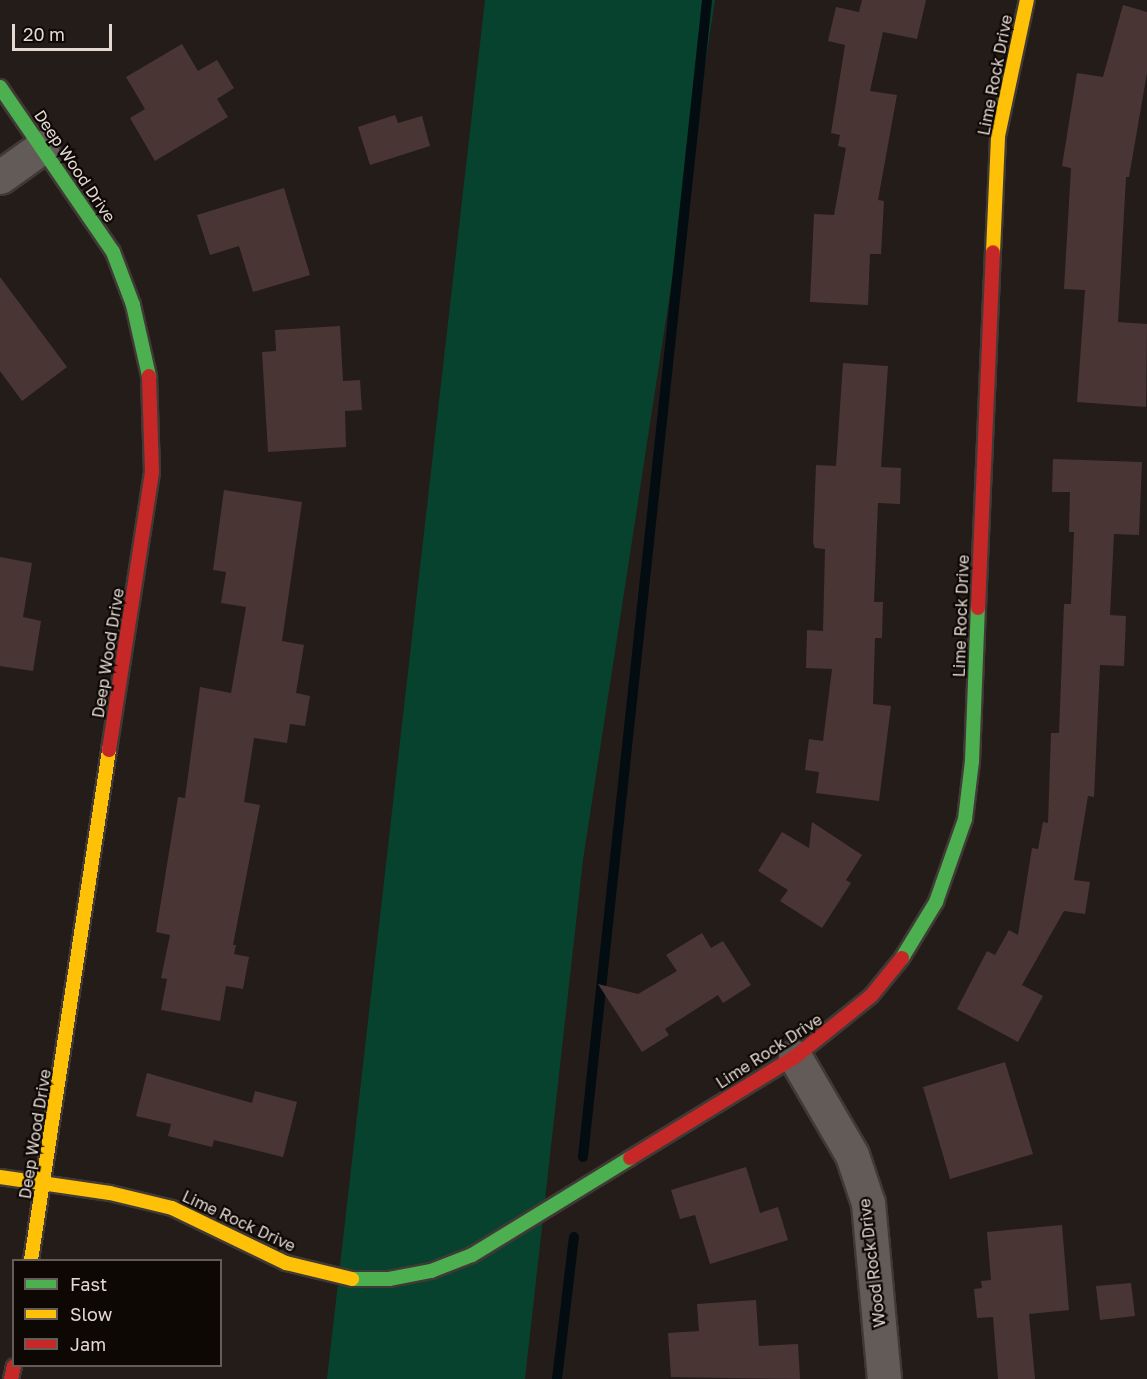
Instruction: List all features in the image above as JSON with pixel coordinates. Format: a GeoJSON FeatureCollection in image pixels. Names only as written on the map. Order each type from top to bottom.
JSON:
{"type":"FeatureCollection","features":[{"type":"Feature","properties":{"kind":"street","name":"Lime Rock Drive"},"geometry":{"type":"LineString","coordinates":[[0,1177],[172,1208],[286,1263],[344,1279],[388,1279],[431,1271],[472,1255],[795,1057],[830,1033],[871,996],[907,951],[948,875],[965,819],[972,761],[998,136],[1027,0]]}},
{"type":"Feature","properties":{"kind":"street","name":"Deep Wood Drive"},"geometry":{"type":"LineString","coordinates":[[0,87],[113,252],[133,305],[148,360],[153,417],[152,472],[31,1259]]}},
{"type":"Feature","properties":{"kind":"street"},"geometry":{"type":"LineString","coordinates":[[0,177],[42,147]]}},
{"type":"Feature","properties":{"kind":"street","name":"Wood Rock Drive"},"geometry":{"type":"LineString","coordinates":[[795,1057],[852,1155],[868,1203],[884,1379]]}},
{"type":"Feature","properties":{"kind":"green space"},"geometry":{"type":"Polygon","coordinates":[[[485,0],[715,0],[583,860],[525,1379],[327,1379],[485,0]]]}},
{"type":"Feature","properties":{"kind":"building"},"geometry":{"type":"Polygon","coordinates":[[[862,0],[926,0],[917,39],[883,32],[870,91],[897,95],[878,200],[884,201],[881,254],[870,254],[868,305],[810,302],[814,214],[834,215],[846,148],[838,146],[840,135],[831,133],[845,45],[828,41],[836,7],[859,12],[862,0]]]}},
{"type":"Feature","properties":{"kind":"building"},"geometry":{"type":"Polygon","coordinates":[[[1123,5],[1147,12],[1147,73],[1129,177],[1126,177],[1118,322],[1147,324],[1146,407],[1077,402],[1085,290],[1064,289],[1071,168],[1062,166],[1077,73],[1103,77],[1123,5]]]}},
{"type":"Feature","properties":{"kind":"building"},"geometry":{"type":"Polygon","coordinates":[[[182,44],[198,71],[217,60],[234,88],[217,99],[228,117],[155,161],[130,118],[145,109],[126,77],[182,44]]]}},
{"type":"Feature","properties":{"kind":"building"},"geometry":{"type":"Polygon","coordinates":[[[395,115],[398,123],[422,116],[430,146],[370,165],[358,127],[395,115]]]}},
{"type":"Feature","properties":{"kind":"building"},"geometry":{"type":"Polygon","coordinates":[[[284,188],[310,275],[253,292],[239,246],[210,255],[197,215],[284,188]]]}},
{"type":"Feature","properties":{"kind":"building"},"geometry":{"type":"Polygon","coordinates":[[[0,277],[67,367],[22,401],[0,371],[0,277]]]}},
{"type":"Feature","properties":{"kind":"building"},"geometry":{"type":"Polygon","coordinates":[[[340,326],[343,381],[360,380],[362,410],[345,411],[346,447],[268,452],[262,352],[276,351],[275,330],[340,326]]]}},
{"type":"Feature","properties":{"kind":"building"},"geometry":{"type":"Polygon","coordinates":[[[843,363],[888,366],[881,467],[901,468],[900,504],[878,503],[874,602],[883,602],[882,638],[875,638],[873,704],[891,706],[879,801],[816,793],[819,772],[805,770],[809,739],[823,741],[832,669],[806,668],[807,630],[823,631],[825,549],[815,548],[813,543],[816,465],[836,466],[843,363]]]}},
{"type":"Feature","properties":{"kind":"building"},"geometry":{"type":"Polygon","coordinates":[[[1053,459],[1142,462],[1139,535],[1114,534],[1110,615],[1126,616],[1124,666],[1100,665],[1094,797],[1088,796],[1074,880],[1090,882],[1085,914],[1064,911],[1022,985],[1043,996],[1018,1042],[957,1009],[987,951],[995,955],[1009,930],[1018,935],[1032,848],[1038,849],[1043,822],[1048,823],[1051,733],[1059,733],[1064,604],[1071,604],[1074,532],[1069,532],[1070,492],[1052,492],[1053,459]]]}},
{"type":"Feature","properties":{"kind":"building"},"geometry":{"type":"Polygon","coordinates":[[[224,490],[302,502],[282,641],[304,645],[296,693],[310,696],[305,726],[290,724],[287,743],[254,738],[244,802],[260,805],[233,945],[236,945],[234,954],[249,957],[243,989],[226,986],[220,1021],[161,1010],[167,979],[161,978],[170,935],[156,932],[178,797],[185,798],[200,687],[231,693],[246,607],[221,603],[226,572],[213,570],[224,490]]]}},
{"type":"Feature","properties":{"kind":"building"},"geometry":{"type":"Polygon","coordinates":[[[0,557],[32,563],[23,617],[41,621],[33,671],[0,666],[0,557]]]}},
{"type":"Feature","properties":{"kind":"building"},"geometry":{"type":"Polygon","coordinates":[[[812,822],[862,855],[846,880],[851,883],[822,928],[780,901],[788,890],[758,871],[782,832],[809,848],[812,822]]]}},
{"type":"Feature","properties":{"kind":"building"},"geometry":{"type":"Polygon","coordinates":[[[702,933],[711,948],[723,941],[751,985],[723,1003],[718,995],[665,1029],[669,1035],[642,1052],[598,984],[638,994],[677,971],[666,955],[702,933]]]}},
{"type":"Feature","properties":{"kind":"building"},"geometry":{"type":"Polygon","coordinates":[[[1005,1062],[1033,1154],[950,1179],[923,1087],[1005,1062]]]}},
{"type":"Feature","properties":{"kind":"building"},"geometry":{"type":"Polygon","coordinates":[[[147,1073],[252,1103],[255,1091],[297,1102],[283,1157],[214,1140],[212,1147],[168,1136],[171,1124],[136,1116],[147,1073]]]}},
{"type":"Feature","properties":{"kind":"building"},"geometry":{"type":"Polygon","coordinates":[[[746,1167],[760,1213],[778,1207],[788,1240],[710,1264],[695,1215],[680,1219],[671,1190],[746,1167]]]}},
{"type":"Feature","properties":{"kind":"building"},"geometry":{"type":"Polygon","coordinates":[[[1062,1225],[1069,1310],[1029,1314],[1035,1379],[998,1379],[993,1317],[977,1318],[974,1289],[982,1288],[981,1281],[991,1280],[987,1232],[1062,1225]]]}},
{"type":"Feature","properties":{"kind":"building"},"geometry":{"type":"Polygon","coordinates":[[[1131,1283],[1135,1316],[1100,1320],[1096,1286],[1131,1283]]]}},
{"type":"Feature","properties":{"kind":"building"},"geometry":{"type":"Polygon","coordinates":[[[756,1300],[759,1346],[798,1344],[800,1379],[671,1377],[668,1333],[699,1331],[697,1304],[756,1300]]]}},
{"type":"Feature","properties":{"kind":"waterway"},"geometry":{"type":"LineString","coordinates":[[583,1157],[707,0]]}},
{"type":"Feature","properties":{"kind":"waterway"},"geometry":{"type":"LineString","coordinates":[[557,1379],[574,1237]]}},
{"type":"Feature","properties":{"kind":"traffic: fast"},"geometry":{"type":"LineString","coordinates":[[0,87],[113,252],[133,305],[149,376]]}},
{"type":"Feature","properties":{"kind":"traffic: fast"},"geometry":{"type":"LineString","coordinates":[[902,958],[936,902],[965,819],[972,761],[978,608]]}},
{"type":"Feature","properties":{"kind":"traffic: fast"},"geometry":{"type":"LineString","coordinates":[[352,1279],[389,1279],[431,1271],[472,1255],[630,1158]]}},
{"type":"Feature","properties":{"kind":"traffic: slow"},"geometry":{"type":"LineString","coordinates":[[993,252],[998,136],[1027,0]]}},
{"type":"Feature","properties":{"kind":"traffic: slow"},"geometry":{"type":"LineString","coordinates":[[31,1259],[109,750]]}},
{"type":"Feature","properties":{"kind":"traffic: slow"},"geometry":{"type":"LineString","coordinates":[[0,1177],[110,1193],[172,1208],[286,1263],[352,1279]]}},
{"type":"Feature","properties":{"kind":"traffic: jam"},"geometry":{"type":"LineString","coordinates":[[978,608],[993,252]]}},
{"type":"Feature","properties":{"kind":"traffic: jam"},"geometry":{"type":"LineString","coordinates":[[109,750],[152,472],[149,376]]}},
{"type":"Feature","properties":{"kind":"traffic: jam"},"geometry":{"type":"LineString","coordinates":[[630,1158],[795,1057],[871,996],[902,958]]}},
{"type":"Feature","properties":{"kind":"traffic: jam"},"geometry":{"type":"LineString","coordinates":[[11,1379],[14,1367]]}}]}
